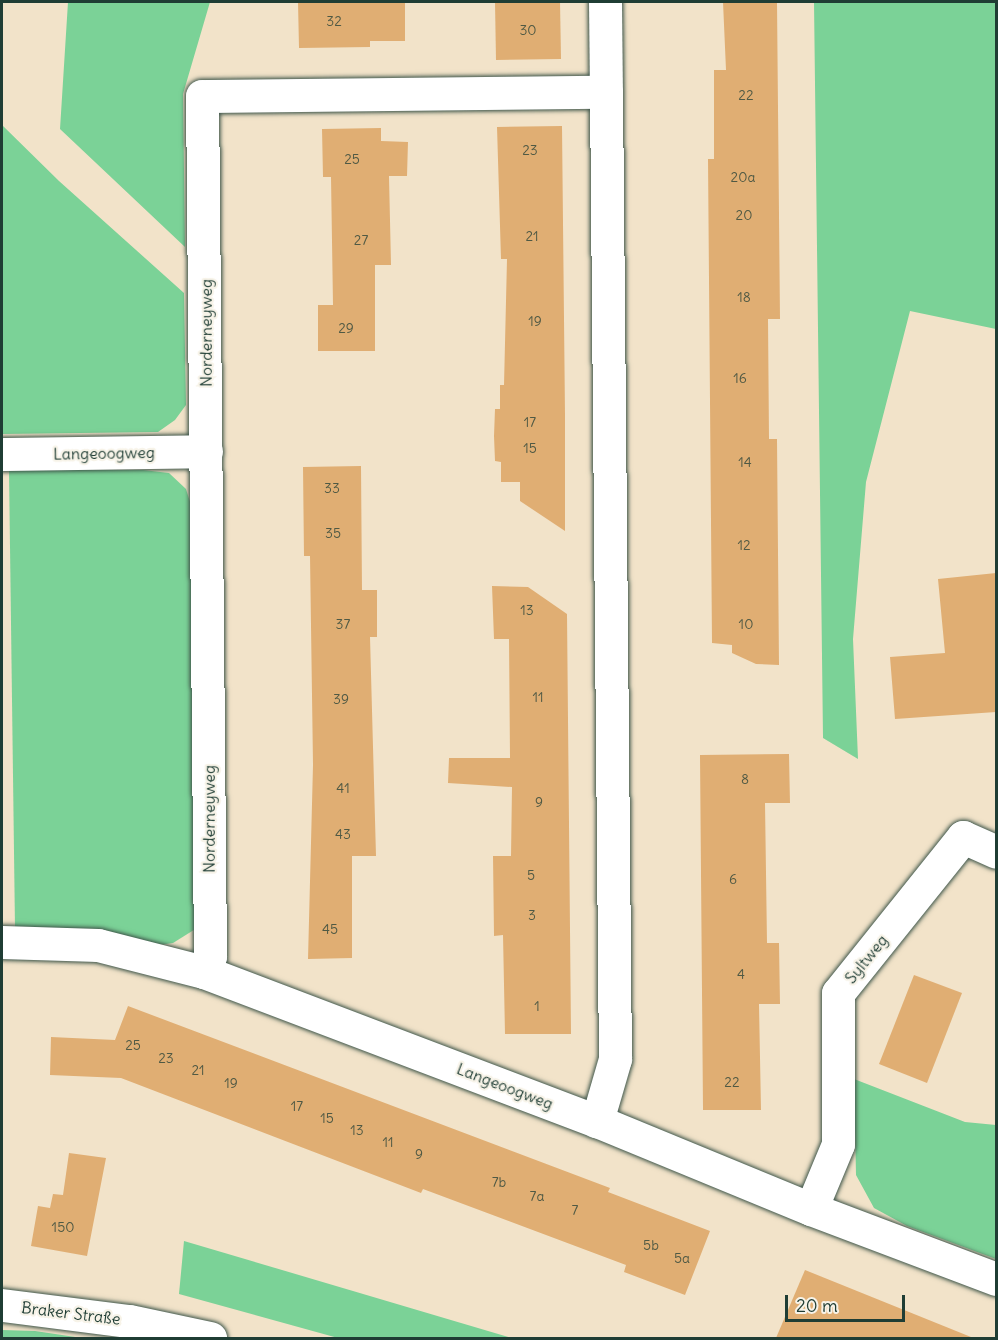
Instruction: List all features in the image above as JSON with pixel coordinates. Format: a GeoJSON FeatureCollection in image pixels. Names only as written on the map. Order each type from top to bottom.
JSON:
{"type":"FeatureCollection","features":[{"type":"Feature","properties":{"kind":"street"},"geometry":{"type":"LineString","coordinates":[[597,1121],[615,1059],[605,2]]}},
{"type":"Feature","properties":{"kind":"street","name":"Norderneyweg"},"geometry":{"type":"LineString","coordinates":[[204,972],[210,956],[202,96],[606,92]]}},
{"type":"Feature","properties":{"kind":"street","name":"Langeoogweg"},"geometry":{"type":"LineString","coordinates":[[2,454],[207,452]]}},
{"type":"Feature","properties":{"kind":"street","name":"Syltweg"},"geometry":{"type":"LineString","coordinates":[[811,1209],[838,1144],[838,993],[963,837],[996,852]]}},
{"type":"Feature","properties":{"kind":"street","name":"Langeoogweg"},"geometry":{"type":"LineString","coordinates":[[2,942],[98,945],[204,972],[597,1121],[811,1209],[996,1279]]}},
{"type":"Feature","properties":{"kind":"street","name":"Braker Straße"},"geometry":{"type":"LineString","coordinates":[[2,1305],[129,1321],[210,1338]]}},
{"type":"Feature","properties":{"kind":"green space"},"geometry":{"type":"Polygon","coordinates":[[[68,2],[210,2],[183,94],[185,247],[60,129],[68,2]]]}},
{"type":"Feature","properties":{"kind":"green space"},"geometry":{"type":"Polygon","coordinates":[[[814,2],[996,2],[996,329],[910,311],[866,482],[853,639],[858,759],[823,738],[814,2]]]}},
{"type":"Feature","properties":{"kind":"green space"},"geometry":{"type":"Polygon","coordinates":[[[2,125],[59,181],[184,293],[186,405],[175,420],[158,432],[2,434],[2,125]]]}},
{"type":"Feature","properties":{"kind":"green space"},"geometry":{"type":"Polygon","coordinates":[[[9,470],[143,470],[169,473],[186,489],[192,508],[197,928],[173,943],[159,945],[15,928],[9,470]]]}},
{"type":"Feature","properties":{"kind":"green space"},"geometry":{"type":"Polygon","coordinates":[[[854,1079],[965,1122],[996,1125],[996,1259],[907,1226],[874,1208],[856,1175],[854,1079]]]}},
{"type":"Feature","properties":{"kind":"green space"},"geometry":{"type":"Polygon","coordinates":[[[184,1241],[512,1338],[338,1338],[179,1294],[184,1241]]]}},
{"type":"Feature","properties":{"kind":"green space"},"geometry":{"type":"Polygon","coordinates":[[[2,1330],[35,1331],[82,1338],[2,1338],[2,1330]]]}},
{"type":"Feature","properties":{"kind":"building"},"geometry":{"type":"Polygon","coordinates":[[[298,2],[405,2],[405,41],[370,41],[370,47],[299,48],[298,2]]]}},
{"type":"Feature","properties":{"kind":"building"},"geometry":{"type":"Polygon","coordinates":[[[495,2],[560,2],[561,59],[496,60],[495,2]]]}},
{"type":"Feature","properties":{"kind":"building"},"geometry":{"type":"Polygon","coordinates":[[[723,2],[777,2],[780,319],[768,319],[769,439],[777,439],[779,665],[756,664],[732,653],[732,645],[712,643],[708,159],[714,159],[714,70],[726,70],[723,2]]]}},
{"type":"Feature","properties":{"kind":"building"},"geometry":{"type":"Polygon","coordinates":[[[562,126],[565,531],[520,501],[520,482],[501,482],[501,462],[495,461],[494,436],[495,409],[500,409],[500,385],[504,385],[507,259],[501,259],[497,127],[562,126]]]}},
{"type":"Feature","properties":{"kind":"building"},"geometry":{"type":"Polygon","coordinates":[[[381,128],[381,141],[408,142],[407,176],[389,176],[391,265],[375,265],[375,351],[318,351],[318,305],[333,305],[331,177],[323,177],[322,129],[381,128]]]}},
{"type":"Feature","properties":{"kind":"building"},"geometry":{"type":"Polygon","coordinates":[[[361,466],[362,590],[377,590],[377,637],[370,637],[376,856],[352,856],[352,958],[308,959],[313,765],[310,556],[304,556],[303,467],[361,466]]]}},
{"type":"Feature","properties":{"kind":"building"},"geometry":{"type":"Polygon","coordinates":[[[996,573],[996,712],[895,719],[890,657],[945,653],[938,579],[996,573]]]}},
{"type":"Feature","properties":{"kind":"building"},"geometry":{"type":"Polygon","coordinates":[[[492,586],[528,587],[567,614],[571,1034],[505,1034],[503,935],[494,936],[493,856],[511,856],[512,787],[448,783],[449,758],[510,758],[509,639],[494,639],[492,586]]]}},
{"type":"Feature","properties":{"kind":"building"},"geometry":{"type":"Polygon","coordinates":[[[789,754],[790,803],[765,803],[767,943],[779,943],[780,1004],[759,1004],[761,1110],[703,1110],[700,755],[789,754]]]}},
{"type":"Feature","properties":{"kind":"building"},"geometry":{"type":"Polygon","coordinates":[[[914,975],[962,993],[927,1083],[879,1064],[914,975]]]}},
{"type":"Feature","properties":{"kind":"building"},"geometry":{"type":"Polygon","coordinates":[[[128,1006],[610,1188],[608,1192],[710,1231],[685,1295],[624,1272],[626,1265],[423,1189],[421,1193],[121,1078],[50,1075],[51,1037],[115,1040],[128,1006]]]}},
{"type":"Feature","properties":{"kind":"building"},"geometry":{"type":"Polygon","coordinates":[[[69,1153],[106,1158],[87,1256],[31,1246],[38,1206],[50,1208],[53,1194],[63,1195],[69,1153]]]}},
{"type":"Feature","properties":{"kind":"building"},"geometry":{"type":"Polygon","coordinates":[[[805,1270],[971,1337],[971,1338],[776,1338],[805,1270]]]}}]}
